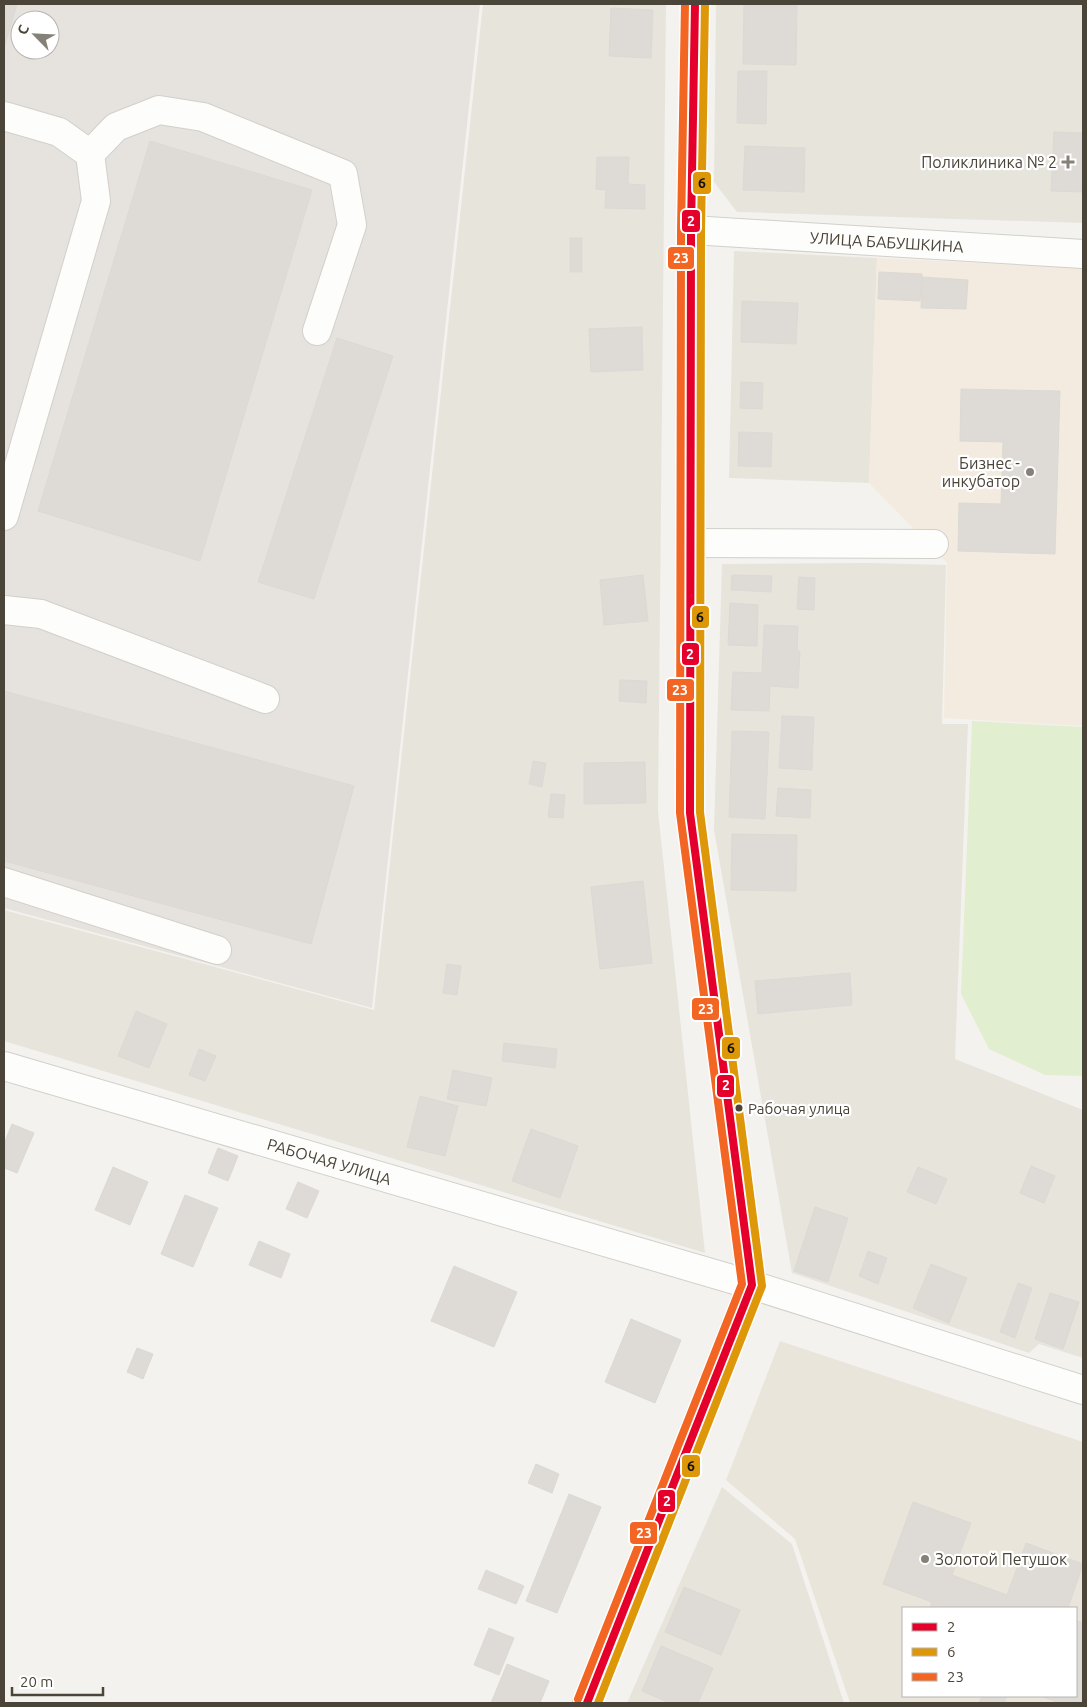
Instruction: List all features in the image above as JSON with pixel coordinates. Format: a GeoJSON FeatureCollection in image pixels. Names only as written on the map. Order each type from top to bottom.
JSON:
{"type":"FeatureCollection","features":[{"type":"Feature","properties":{"kind":"street"},"geometry":{"type":"LineString","coordinates":[[587,1703],[752,1285],[690,813],[691,230],[695,4]]}},
{"type":"Feature","properties":{"kind":"street"},"geometry":{"type":"LineString","coordinates":[[90,154],[116,127],[160,110],[203,117],[343,174],[352,225],[317,331]]}},
{"type":"Feature","properties":{"kind":"street"},"geometry":{"type":"LineString","coordinates":[[4,116],[59,132],[90,154],[96,201],[4,516]]}},
{"type":"Feature","properties":{"kind":"street","name":"УЛИЦА БАБУШКИНА"},"geometry":{"type":"LineString","coordinates":[[691,230],[1083,254]]}},
{"type":"Feature","properties":{"kind":"street"},"geometry":{"type":"LineString","coordinates":[[690,543],[934,544]]}},
{"type":"Feature","properties":{"kind":"street"},"geometry":{"type":"LineString","coordinates":[[4,610],[41,614],[265,699]]}},
{"type":"Feature","properties":{"kind":"street"},"geometry":{"type":"LineString","coordinates":[[4,882],[218,950]]}},
{"type":"Feature","properties":{"kind":"street","name":"РАБОЧАЯ УЛИЦА"},"geometry":{"type":"LineString","coordinates":[[4,1066],[752,1285],[1083,1390]]}},
{"type":"Feature","properties":{"kind":"shaded area"},"geometry":{"type":"Polygon","coordinates":[[[4,4],[480,4],[372,1008],[4,908],[4,4]]]}},
{"type":"Feature","properties":{"kind":"shaded area"},"geometry":{"type":"Polygon","coordinates":[[[483,4],[666,4],[658,811],[705,1253],[4,1041],[4,910],[374,1010],[483,4]]]}},
{"type":"Feature","properties":{"kind":"shaded area"},"geometry":{"type":"Polygon","coordinates":[[[716,4],[1083,4],[1083,223],[737,212],[714,182],[716,4]]]}},
{"type":"Feature","properties":{"kind":"shaded area"},"geometry":{"type":"Polygon","coordinates":[[[734,251],[877,258],[869,483],[729,478],[734,251]]]}},
{"type":"Feature","properties":{"kind":"shaded area"},"geometry":{"type":"Polygon","coordinates":[[[877,258],[1083,268],[1083,726],[944,718],[947,563],[869,483],[877,258]]]}},
{"type":"Feature","properties":{"kind":"shaded area"},"geometry":{"type":"Polygon","coordinates":[[[867,563],[946,565],[942,724],[968,724],[955,1059],[1083,1110],[1083,1358],[1039,1344],[1029,1353],[792,1273],[714,830],[722,564],[867,563]]]}},
{"type":"Feature","properties":{"kind":"shaded area"},"geometry":{"type":"Polygon","coordinates":[[[780,1341],[1083,1442],[1083,1703],[850,1703],[795,1539],[726,1480],[780,1341]]]}},
{"type":"Feature","properties":{"kind":"shaded area"},"geometry":{"type":"Polygon","coordinates":[[[722,1487],[792,1544],[844,1703],[627,1703],[722,1487]]]}},
{"type":"Feature","properties":{"kind":"green space"},"geometry":{"type":"Polygon","coordinates":[[[972,721],[1083,727],[1083,1076],[1045,1075],[989,1049],[961,994],[972,721]]]}},
{"type":"Feature","properties":{"kind":"building"},"geometry":{"type":"Polygon","coordinates":[[[4,4],[17,4],[15,10],[10,10],[10,28],[4,48],[4,4]]]}},
{"type":"Feature","properties":{"kind":"building"},"geometry":{"type":"Polygon","coordinates":[[[744,4],[797,4],[796,65],[743,64],[744,4]]]}},
{"type":"Feature","properties":{"kind":"building"},"geometry":{"type":"Polygon","coordinates":[[[611,8],[653,10],[651,58],[609,56],[611,8]]]}},
{"type":"Feature","properties":{"kind":"building"},"geometry":{"type":"Polygon","coordinates":[[[738,71],[767,71],[766,124],[737,123],[738,71]]]}},
{"type":"Feature","properties":{"kind":"building","name":"Поликлиника № 2"},"geometry":{"type":"Polygon","coordinates":[[[1054,132],[1083,133],[1083,192],[1051,191],[1054,132]]]}},
{"type":"Feature","properties":{"kind":"building"},"geometry":{"type":"Polygon","coordinates":[[[150,141],[312,190],[200,561],[38,511],[150,141]]]}},
{"type":"Feature","properties":{"kind":"building"},"geometry":{"type":"Polygon","coordinates":[[[745,146],[805,148],[804,192],[743,190],[745,146]]]}},
{"type":"Feature","properties":{"kind":"building"},"geometry":{"type":"Polygon","coordinates":[[[597,157],[629,157],[628,184],[645,185],[645,209],[605,208],[606,190],[596,189],[597,157]]]}},
{"type":"Feature","properties":{"kind":"building"},"geometry":{"type":"Polygon","coordinates":[[[570,238],[582,238],[582,272],[570,272],[570,238]]]}},
{"type":"Feature","properties":{"kind":"building"},"geometry":{"type":"Polygon","coordinates":[[[879,272],[922,274],[920,301],[878,299],[879,272]]]}},
{"type":"Feature","properties":{"kind":"building"},"geometry":{"type":"Polygon","coordinates":[[[922,277],[968,280],[966,309],[921,308],[922,277]]]}},
{"type":"Feature","properties":{"kind":"building"},"geometry":{"type":"Polygon","coordinates":[[[742,301],[798,303],[796,344],[741,342],[742,301]]]}},
{"type":"Feature","properties":{"kind":"building"},"geometry":{"type":"Polygon","coordinates":[[[642,327],[643,370],[591,372],[589,329],[642,327]]]}},
{"type":"Feature","properties":{"kind":"building"},"geometry":{"type":"Polygon","coordinates":[[[337,338],[393,356],[314,599],[258,582],[337,338]]]}},
{"type":"Feature","properties":{"kind":"building"},"geometry":{"type":"Polygon","coordinates":[[[741,382],[763,383],[762,409],[740,408],[741,382]]]}},
{"type":"Feature","properties":{"kind":"building","name":"Бизнес - инкубатор"},"geometry":{"type":"Polygon","coordinates":[[[961,389],[1060,391],[1055,554],[958,551],[959,503],[1001,504],[1003,442],[960,441],[961,389]]]}},
{"type":"Feature","properties":{"kind":"building"},"geometry":{"type":"Polygon","coordinates":[[[739,432],[772,433],[771,467],[738,466],[739,432]]]}},
{"type":"Feature","properties":{"kind":"building"},"geometry":{"type":"Polygon","coordinates":[[[643,575],[648,621],[604,625],[600,580],[643,575]]]}},
{"type":"Feature","properties":{"kind":"building"},"geometry":{"type":"Polygon","coordinates":[[[732,575],[772,576],[771,592],[731,590],[732,575]]]}},
{"type":"Feature","properties":{"kind":"building"},"geometry":{"type":"Polygon","coordinates":[[[799,577],[815,578],[814,610],[797,609],[799,577]]]}},
{"type":"Feature","properties":{"kind":"building"},"geometry":{"type":"Polygon","coordinates":[[[730,603],[758,605],[757,646],[728,645],[730,603]]]}},
{"type":"Feature","properties":{"kind":"building"},"geometry":{"type":"Polygon","coordinates":[[[764,625],[798,626],[797,651],[800,651],[798,688],[770,686],[769,711],[731,710],[733,672],[762,673],[764,625]]]}},
{"type":"Feature","properties":{"kind":"building"},"geometry":{"type":"Polygon","coordinates":[[[620,680],[647,681],[646,703],[619,701],[620,680]]]}},
{"type":"Feature","properties":{"kind":"building"},"geometry":{"type":"Polygon","coordinates":[[[4,691],[354,786],[311,944],[4,861],[4,691]]]}},
{"type":"Feature","properties":{"kind":"building"},"geometry":{"type":"Polygon","coordinates":[[[782,716],[814,717],[812,770],[779,768],[782,716]]]}},
{"type":"Feature","properties":{"kind":"building"},"geometry":{"type":"Polygon","coordinates":[[[732,731],[769,732],[765,819],[729,817],[732,731]]]}},
{"type":"Feature","properties":{"kind":"building"},"geometry":{"type":"Polygon","coordinates":[[[533,761],[546,763],[542,787],[529,784],[533,761]]]}},
{"type":"Feature","properties":{"kind":"building"},"geometry":{"type":"Polygon","coordinates":[[[645,762],[646,803],[584,804],[584,763],[645,762]]]}},
{"type":"Feature","properties":{"kind":"building"},"geometry":{"type":"Polygon","coordinates":[[[778,788],[811,790],[810,818],[776,816],[778,788]]]}},
{"type":"Feature","properties":{"kind":"building"},"geometry":{"type":"Polygon","coordinates":[[[551,794],[565,795],[563,818],[548,817],[551,794]]]}},
{"type":"Feature","properties":{"kind":"building"},"geometry":{"type":"Polygon","coordinates":[[[732,834],[797,835],[796,891],[731,890],[732,834]]]}},
{"type":"Feature","properties":{"kind":"building"},"geometry":{"type":"Polygon","coordinates":[[[643,881],[652,963],[600,969],[591,887],[643,881]]]}},
{"type":"Feature","properties":{"kind":"building"},"geometry":{"type":"Polygon","coordinates":[[[447,964],[461,966],[457,995],[443,993],[447,964]]]}},
{"type":"Feature","properties":{"kind":"building"},"geometry":{"type":"Polygon","coordinates":[[[850,973],[852,1005],[758,1014],[755,981],[850,973]]]}},
{"type":"Feature","properties":{"kind":"building"},"geometry":{"type":"Polygon","coordinates":[[[136,1011],[167,1024],[149,1068],[118,1056],[136,1011]]]}},
{"type":"Feature","properties":{"kind":"building"},"geometry":{"type":"Polygon","coordinates":[[[504,1043],[557,1049],[555,1068],[502,1061],[504,1043]]]}},
{"type":"Feature","properties":{"kind":"building"},"geometry":{"type":"Polygon","coordinates":[[[199,1049],[216,1056],[205,1081],[189,1075],[199,1049]]]}},
{"type":"Feature","properties":{"kind":"building"},"geometry":{"type":"Polygon","coordinates":[[[453,1070],[492,1078],[486,1106],[447,1099],[453,1070]]]}},
{"type":"Feature","properties":{"kind":"building"},"geometry":{"type":"Polygon","coordinates":[[[420,1096],[458,1106],[445,1156],[407,1147],[420,1096]]]}},
{"type":"Feature","properties":{"kind":"building"},"geometry":{"type":"Polygon","coordinates":[[[12,1124],[34,1133],[17,1173],[4,1168],[4,1144],[12,1124]]]}},
{"type":"Feature","properties":{"kind":"building"},"geometry":{"type":"Polygon","coordinates":[[[531,1129],[578,1146],[560,1198],[512,1181],[531,1129]]]}},
{"type":"Feature","properties":{"kind":"building"},"geometry":{"type":"Polygon","coordinates":[[[218,1148],[238,1156],[228,1181],[208,1173],[218,1148]]]}},
{"type":"Feature","properties":{"kind":"building"},"geometry":{"type":"Polygon","coordinates":[[[1031,1166],[1055,1176],[1044,1203],[1020,1193],[1031,1166]]]}},
{"type":"Feature","properties":{"kind":"building"},"geometry":{"type":"Polygon","coordinates":[[[113,1167],[148,1182],[130,1225],[95,1210],[113,1167]]]}},
{"type":"Feature","properties":{"kind":"building"},"geometry":{"type":"Polygon","coordinates":[[[918,1167],[947,1179],[936,1204],[907,1192],[918,1167]]]}},
{"type":"Feature","properties":{"kind":"building"},"geometry":{"type":"Polygon","coordinates":[[[298,1182],[319,1191],[307,1218],[286,1209],[298,1182]]]}},
{"type":"Feature","properties":{"kind":"building"},"geometry":{"type":"Polygon","coordinates":[[[185,1195],[218,1208],[193,1267],[161,1254],[185,1195]]]}},
{"type":"Feature","properties":{"kind":"building"},"geometry":{"type":"Polygon","coordinates":[[[815,1207],[848,1218],[828,1282],[794,1271],[815,1207]]]}},
{"type":"Feature","properties":{"kind":"building"},"geometry":{"type":"Polygon","coordinates":[[[259,1241],[290,1254],[281,1278],[249,1265],[259,1241]]]}},
{"type":"Feature","properties":{"kind":"building"},"geometry":{"type":"Polygon","coordinates":[[[868,1251],[887,1258],[878,1284],[859,1276],[868,1251]]]}},
{"type":"Feature","properties":{"kind":"building"},"geometry":{"type":"Polygon","coordinates":[[[931,1264],[967,1278],[949,1323],[913,1308],[931,1264]]]}},
{"type":"Feature","properties":{"kind":"building"},"geometry":{"type":"Polygon","coordinates":[[[454,1266],[517,1292],[494,1347],[431,1321],[454,1266]]]}},
{"type":"Feature","properties":{"kind":"building"},"geometry":{"type":"Polygon","coordinates":[[[1018,1283],[1032,1288],[1015,1338],[1000,1332],[1018,1283]]]}},
{"type":"Feature","properties":{"kind":"building"},"geometry":{"type":"Polygon","coordinates":[[[1050,1293],[1079,1302],[1063,1349],[1035,1339],[1050,1293]]]}},
{"type":"Feature","properties":{"kind":"building"},"geometry":{"type":"Polygon","coordinates":[[[631,1319],[681,1340],[655,1403],[605,1382],[631,1319]]]}},
{"type":"Feature","properties":{"kind":"building"},"geometry":{"type":"Polygon","coordinates":[[[137,1348],[153,1354],[143,1379],[127,1372],[137,1348]]]}},
{"type":"Feature","properties":{"kind":"building"},"geometry":{"type":"Polygon","coordinates":[[[536,1464],[559,1474],[552,1493],[528,1483],[536,1464]]]}},
{"type":"Feature","properties":{"kind":"building"},"geometry":{"type":"Polygon","coordinates":[[[569,1494],[601,1507],[557,1613],[526,1601],[569,1494]]]}},
{"type":"Feature","properties":{"kind":"building","name":"Золотой Петушок"},"geometry":{"type":"Polygon","coordinates":[[[913,1502],[971,1523],[952,1575],[1007,1595],[1026,1543],[1083,1564],[1068,1607],[930,1607],[932,1602],[883,1584],[913,1502]]]}},
{"type":"Feature","properties":{"kind":"building"},"geometry":{"type":"Polygon","coordinates":[[[486,1570],[524,1586],[516,1604],[478,1589],[486,1570]]]}},
{"type":"Feature","properties":{"kind":"building"},"geometry":{"type":"Polygon","coordinates":[[[684,1587],[740,1610],[721,1655],[665,1632],[684,1587]]]}},
{"type":"Feature","properties":{"kind":"building"},"geometry":{"type":"Polygon","coordinates":[[[1077,1620],[1083,1623],[1083,1703],[1060,1703],[1043,1697],[1077,1697],[1077,1620]]]}},
{"type":"Feature","properties":{"kind":"building"},"geometry":{"type":"Polygon","coordinates":[[[489,1628],[514,1638],[499,1675],[474,1665],[489,1628]]]}},
{"type":"Feature","properties":{"kind":"building"},"geometry":{"type":"Polygon","coordinates":[[[661,1646],[713,1668],[698,1703],[670,1703],[642,1691],[661,1646]]]}},
{"type":"Feature","properties":{"kind":"building"},"geometry":{"type":"Polygon","coordinates":[[[507,1664],[549,1681],[540,1703],[491,1703],[507,1664]]]}},
{"type":"Feature","properties":{"kind":"building"},"geometry":{"type":"Polygon","coordinates":[[[982,1697],[1007,1697],[1004,1703],[979,1703],[982,1697]]]}},
{"type":"Feature","properties":{"kind":"transit line","name":"23"},"geometry":{"type":"LineString","coordinates":[[578,1699],[742,1284],[680,813],[681,230],[685,4]]}},
{"type":"Feature","properties":{"kind":"transit line","name":"2"},"geometry":{"type":"LineString","coordinates":[[587,1703],[752,1285],[690,813],[691,230],[695,4]]}},
{"type":"Feature","properties":{"kind":"transit line","name":"6"},"geometry":{"type":"LineString","coordinates":[[598,1703],[762,1286],[700,812],[701,230],[705,4]]}},
{"type":"Feature","properties":{"kind":"place","name":"Поликлиника № 2"},"geometry":{"type":"Point","coordinates":[1068,162]}},
{"type":"Feature","properties":{"kind":"place","name":"Бизнес - инкубатор"},"geometry":{"type":"Point","coordinates":[1030,472]}},
{"type":"Feature","properties":{"kind":"place","name":"Рабочая улица"},"geometry":{"type":"Point","coordinates":[739,1108]}},
{"type":"Feature","properties":{"kind":"place","name":"Золотой Петушок"},"geometry":{"type":"Point","coordinates":[925,1559]}}]}
